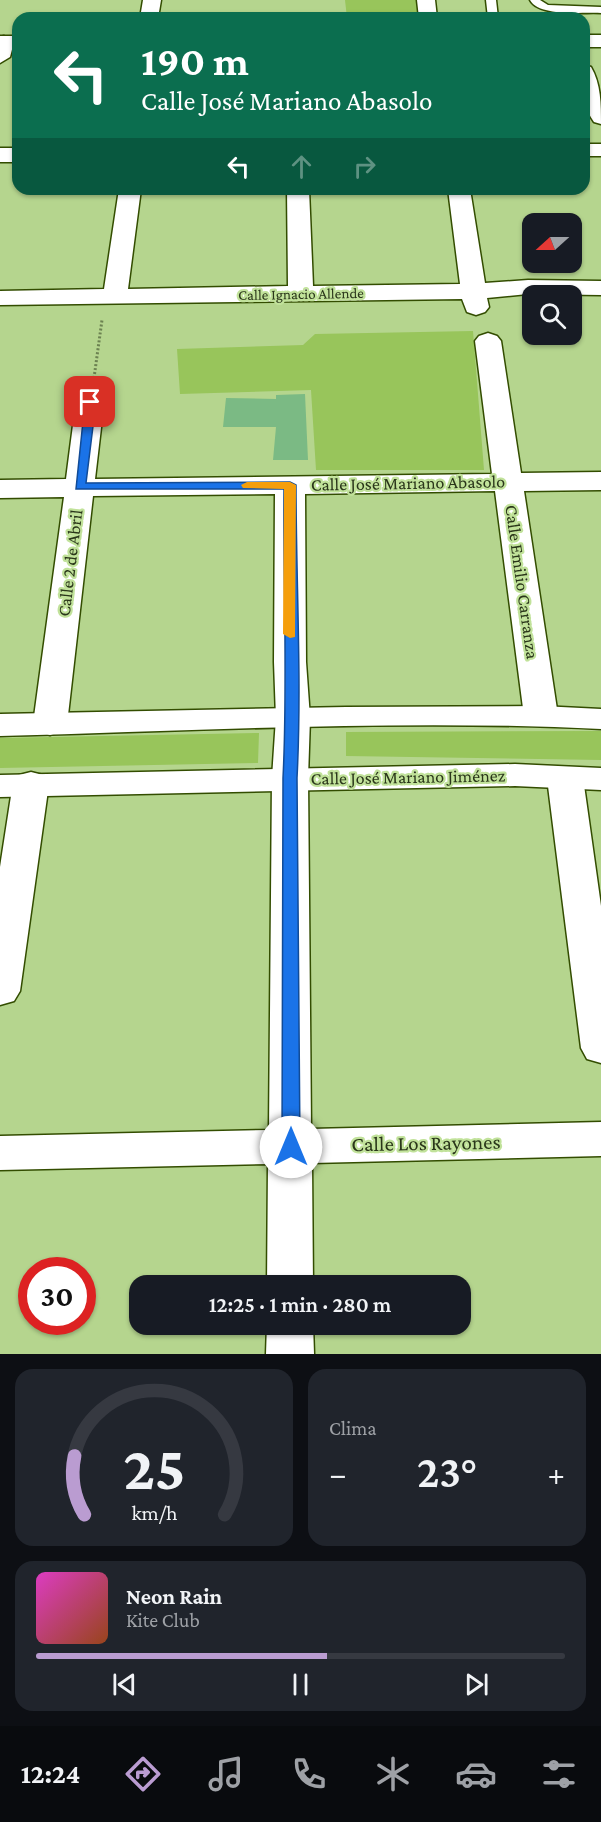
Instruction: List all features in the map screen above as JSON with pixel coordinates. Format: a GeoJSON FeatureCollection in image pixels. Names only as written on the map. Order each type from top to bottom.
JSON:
{"type":"FeatureCollection","features":[{"type":"Feature","properties":{"kind":"street"},"geometry":{"type":"LineString","coordinates":[[590,88],[601,118]]}},
{"type":"Feature","properties":{"kind":"street"},"geometry":{"type":"LineString","coordinates":[[110,297],[129,195]]}},
{"type":"Feature","properties":{"kind":"street"},"geometry":{"type":"LineString","coordinates":[[298,195],[301,294]]}},
{"type":"Feature","properties":{"kind":"street"},"geometry":{"type":"LineString","coordinates":[[460,195],[476,299]]}},
{"type":"Feature","properties":{"kind":"street"},"geometry":{"type":"LineString","coordinates":[[534,285],[601,273]]}},
{"type":"Feature","properties":{"kind":"street","name":"Calle Ignacio Allende"},"geometry":{"type":"LineString","coordinates":[[582,287],[601,288]]}},
{"type":"Feature","properties":{"kind":"street","name":"Calle Ignacio Allende"},"geometry":{"type":"LineString","coordinates":[[0,298],[301,294],[476,299],[522,288]]}},
{"type":"Feature","properties":{"kind":"street","name":"Calle Emilio Carranza"},"geometry":{"type":"LineString","coordinates":[[488,341],[541,716]]}},
{"type":"Feature","properties":{"kind":"street","name":"Calle 2 de Abril"},"geometry":{"type":"LineString","coordinates":[[50,724],[90,402]]}},
{"type":"Feature","properties":{"kind":"street","name":"Calle José Mariano Abasolo"},"geometry":{"type":"LineString","coordinates":[[0,489],[601,481]]}},
{"type":"Feature","properties":{"kind":"street"},"geometry":{"type":"LineString","coordinates":[[290,485],[290,662],[293,718],[290,778],[290,1275]]}},
{"type":"Feature","properties":{"kind":"street"},"geometry":{"type":"LineString","coordinates":[[0,725],[293,718],[541,716],[601,719]]}},
{"type":"Feature","properties":{"kind":"street","name":"Calle José Mariano Jiménez"},"geometry":{"type":"LineString","coordinates":[[15,785],[290,778],[514,776],[583,778]]}},
{"type":"Feature","properties":{"kind":"street"},"geometry":{"type":"LineString","coordinates":[[583,778],[601,1048]]}},
{"type":"Feature","properties":{"kind":"street"},"geometry":{"type":"LineString","coordinates":[[0,991],[15,785]]}},
{"type":"Feature","properties":{"kind":"street","name":"Calle Los Rayones"},"geometry":{"type":"LineString","coordinates":[[0,1153],[601,1139]]}},
{"type":"Feature","properties":{"kind":"street"},"geometry":{"type":"LineString","coordinates":[[290,1335],[290,1354]]}},
{"type":"Feature","properties":{"kind":"lane"},"geometry":{"type":"LineString","coordinates":[[535,0],[537,4],[546,8],[601,10]]}},
{"type":"Feature","properties":{"kind":"path"},"geometry":{"type":"LineString","coordinates":[[90,402],[110,297]]}},
{"type":"Feature","properties":{"kind":"green space"},"geometry":{"type":"Polygon","coordinates":[[[345,0],[421,0],[423,12],[346,12],[345,0]]]}},
{"type":"Feature","properties":{"kind":"green space"},"geometry":{"type":"Polygon","coordinates":[[[473,331],[484,470],[316,470],[311,390],[180,394],[177,349],[303,345],[315,334],[473,331]]]}},
{"type":"Feature","properties":{"kind":"green space"},"geometry":{"type":"Polygon","coordinates":[[[601,731],[601,760],[346,756],[346,732],[601,731]]]}},
{"type":"Feature","properties":{"kind":"green space"},"geometry":{"type":"Polygon","coordinates":[[[259,733],[258,763],[0,768],[0,738],[259,733]]]}},
{"type":"Feature","properties":{"kind":"building"},"geometry":{"type":"Polygon","coordinates":[[[305,394],[308,460],[273,460],[276,427],[223,427],[226,398],[276,399],[276,395],[305,394]]]}},
{"type":"Feature","properties":{"kind":"slow traffic"},"geometry":{"type":"LineString","coordinates":[[247,485],[290,485],[290,634]]}},
{"type":"Feature","properties":{"kind":"route"},"geometry":{"type":"LineString","coordinates":[[90,402],[80,487],[290,485],[290,662],[293,718],[290,778],[291,1147]]}}]}
